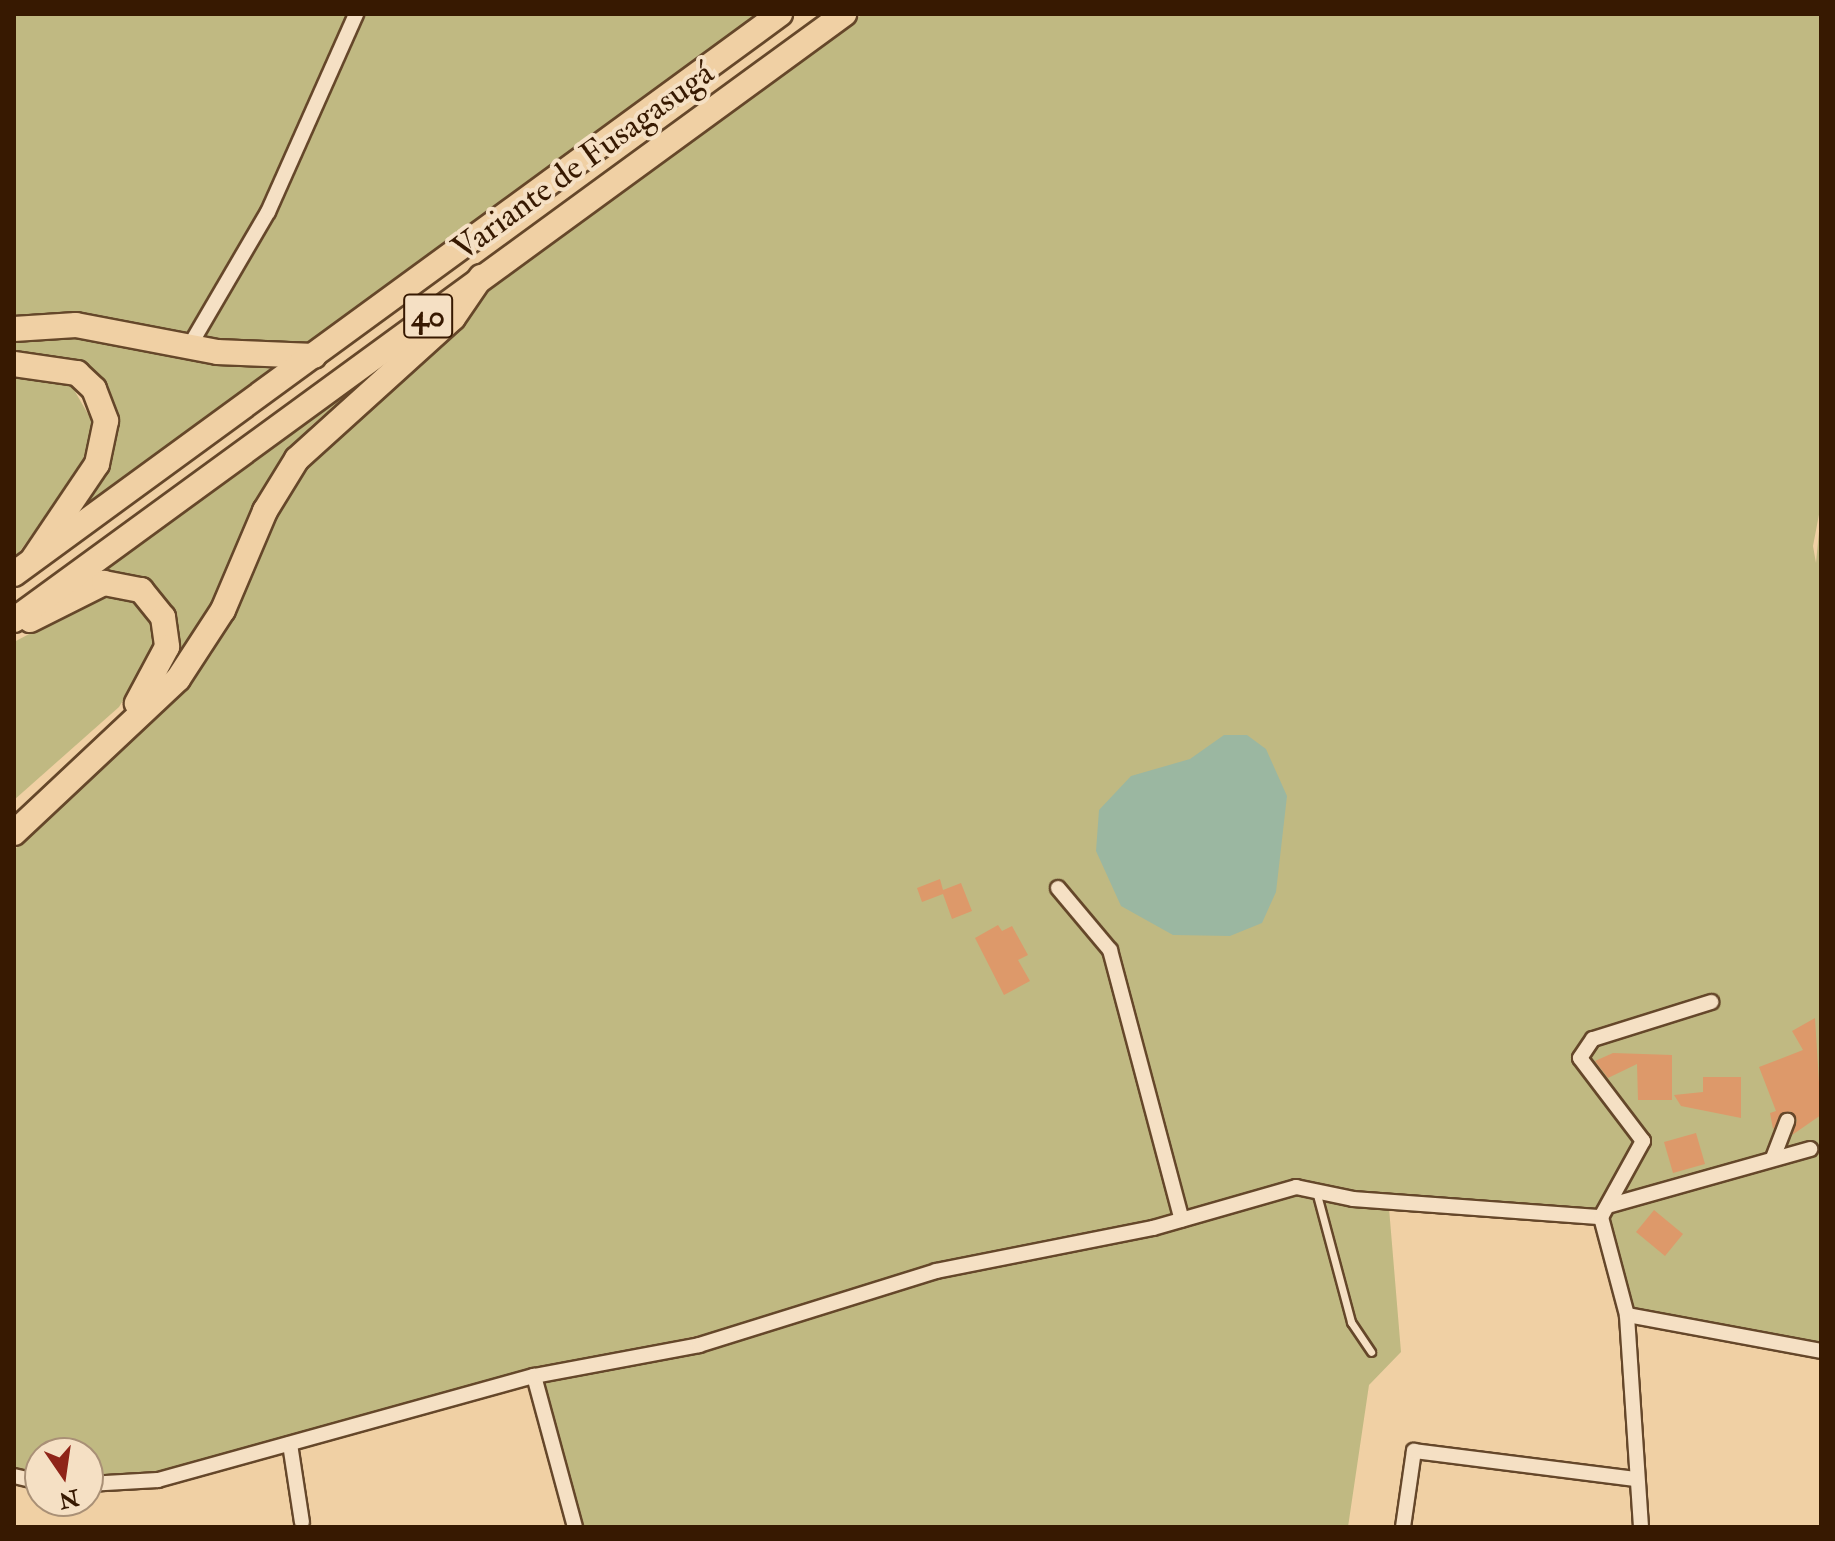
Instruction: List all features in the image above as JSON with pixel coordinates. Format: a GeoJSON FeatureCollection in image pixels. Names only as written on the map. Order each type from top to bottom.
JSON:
{"type":"FeatureCollection","features":[{"type":"Feature","properties":{"kind":"main road","name":"Variante de Fusagasugá"},"geometry":{"type":"LineString","coordinates":[[314,356],[780,14]]}},
{"type":"Feature","properties":{"kind":"main road","name":"Variante de Fusagasugá"},"geometry":{"type":"LineString","coordinates":[[14,620],[844,14]]}},
{"type":"Feature","properties":{"kind":"main road","name":"40"},"geometry":{"type":"LineString","coordinates":[[14,833],[178,679],[223,610],[265,511],[297,459],[453,318],[481,277]]}},
{"type":"Feature","properties":{"kind":"main road"},"geometry":{"type":"LineString","coordinates":[[14,329],[76,325],[189,347],[314,356]]}},
{"type":"Feature","properties":{"kind":"main road","name":"40"},"geometry":{"type":"LineString","coordinates":[[22,568],[314,356]]}},
{"type":"Feature","properties":{"kind":"main road","name":"40"},"geometry":{"type":"LineString","coordinates":[[14,364],[77,373],[94,389],[106,421],[97,464],[22,568]]}},
{"type":"Feature","properties":{"kind":"main road"},"geometry":{"type":"LineString","coordinates":[[14,629],[88,588],[126,584],[153,602],[167,647],[156,678],[127,715],[14,813]]}},
{"type":"Feature","properties":{"kind":"street"},"geometry":{"type":"LineString","coordinates":[[189,347],[268,212],[356,14]]}},
{"type":"Feature","properties":{"kind":"street"},"geometry":{"type":"LineString","coordinates":[[1058,888],[1110,950],[1182,1220]]}},
{"type":"Feature","properties":{"kind":"street"},"geometry":{"type":"LineString","coordinates":[[1641,1527],[1627,1315],[1601,1217],[1643,1141],[1584,1069],[1583,1048],[1711,1002]]}},
{"type":"Feature","properties":{"kind":"street"},"geometry":{"type":"LineString","coordinates":[[1773,1158],[1787,1121]]}},
{"type":"Feature","properties":{"kind":"street"},"geometry":{"type":"LineString","coordinates":[[104,1483],[158,1480],[534,1376],[699,1345],[936,1271],[1182,1220],[1296,1187],[1601,1217],[1623,1197],[1810,1149]]}},
{"type":"Feature","properties":{"kind":"street"},"geometry":{"type":"LineString","coordinates":[[1627,1315],[1821,1351]]}},
{"type":"Feature","properties":{"kind":"street"},"geometry":{"type":"LineString","coordinates":[[534,1376],[575,1527]]}},
{"type":"Feature","properties":{"kind":"street"},"geometry":{"type":"LineString","coordinates":[[290,1444],[302,1522]]}},
{"type":"Feature","properties":{"kind":"street"},"geometry":{"type":"LineString","coordinates":[[1403,1527],[1414,1451],[1636,1479]]}},
{"type":"Feature","properties":{"kind":"lane"},"geometry":{"type":"LineString","coordinates":[[1316,1191],[1351,1322],[1371,1352]]}},
{"type":"Feature","properties":{"kind":"shaded area"},"geometry":{"type":"Polygon","coordinates":[[[14,14],[348,14],[266,203],[278,210],[364,14],[761,14],[310,344],[218,340],[76,313],[14,318],[14,14]]]}},
{"type":"Feature","properties":{"kind":"shaded area"},"geometry":{"type":"Polygon","coordinates":[[[863,14],[1821,14],[1821,504],[1813,546],[1816,563],[1821,510],[1821,1343],[1633,1308],[1621,1316],[1596,1209],[1354,1192],[1297,1180],[1151,1221],[930,1266],[711,1333],[530,1370],[156,1473],[104,1476],[104,1437],[24,1437],[24,1471],[14,1469],[14,850],[186,688],[212,654],[275,515],[306,465],[365,406],[463,326],[492,283],[863,14]]]}},
{"type":"Feature","properties":{"kind":"shaded area"},"geometry":{"type":"Polygon","coordinates":[[[75,336],[214,364],[277,369],[75,516],[113,457],[119,424],[103,383],[82,362],[14,353],[14,341],[75,336]]]}},
{"type":"Feature","properties":{"kind":"shaded area"},"geometry":{"type":"Polygon","coordinates":[[[388,359],[311,426],[270,478],[212,605],[171,673],[178,632],[162,595],[126,573],[84,577],[388,359]]]}},
{"type":"Feature","properties":{"kind":"shaded area"},"geometry":{"type":"Polygon","coordinates":[[[14,376],[70,383],[95,426],[78,472],[14,559],[14,376]]]}},
{"type":"Feature","properties":{"kind":"shaded area"},"geometry":{"type":"Polygon","coordinates":[[[105,594],[134,599],[153,623],[156,647],[119,707],[14,800],[14,642],[105,594]]]}},
{"type":"Feature","properties":{"kind":"shaded area"},"geometry":{"type":"Polygon","coordinates":[[[1224,735],[1247,735],[1266,749],[1287,796],[1276,892],[1262,923],[1230,936],[1173,935],[1121,906],[1096,851],[1099,810],[1131,776],[1190,759],[1224,735]]]}},
{"type":"Feature","properties":{"kind":"shaded area"},"geometry":{"type":"Polygon","coordinates":[[[1295,1194],[1389,1208],[1401,1352],[1369,1385],[1348,1527],[583,1527],[542,1382],[704,1351],[937,1278],[1153,1235],[1295,1194]]]}},
{"type":"Feature","properties":{"kind":"building"},"geometry":{"type":"Polygon","coordinates":[[[940,879],[943,890],[961,883],[972,911],[952,919],[943,894],[922,902],[917,888],[940,879]]]}},
{"type":"Feature","properties":{"kind":"building"},"geometry":{"type":"Polygon","coordinates":[[[998,925],[1002,931],[1012,926],[1028,955],[1018,960],[1030,981],[1004,995],[975,938],[998,925]]]}},
{"type":"Feature","properties":{"kind":"building"},"geometry":{"type":"Polygon","coordinates":[[[1815,1018],[1821,1115],[1792,1135],[1797,1120],[1790,1111],[1773,1129],[1770,1113],[1776,1111],[1759,1067],[1803,1050],[1792,1031],[1815,1018]]]}},
{"type":"Feature","properties":{"kind":"building"},"geometry":{"type":"Polygon","coordinates":[[[1613,1053],[1672,1055],[1672,1100],[1638,1100],[1637,1064],[1608,1078],[1595,1061],[1613,1053]]]}},
{"type":"Feature","properties":{"kind":"building"},"geometry":{"type":"Polygon","coordinates":[[[1703,1077],[1741,1077],[1741,1118],[1681,1106],[1674,1095],[1703,1092],[1703,1077]]]}},
{"type":"Feature","properties":{"kind":"building"},"geometry":{"type":"Polygon","coordinates":[[[1696,1133],[1705,1164],[1673,1173],[1664,1142],[1696,1133]]]}},
{"type":"Feature","properties":{"kind":"building"},"geometry":{"type":"Polygon","coordinates":[[[1654,1210],[1683,1234],[1665,1256],[1636,1232],[1654,1210]]]}}]}
